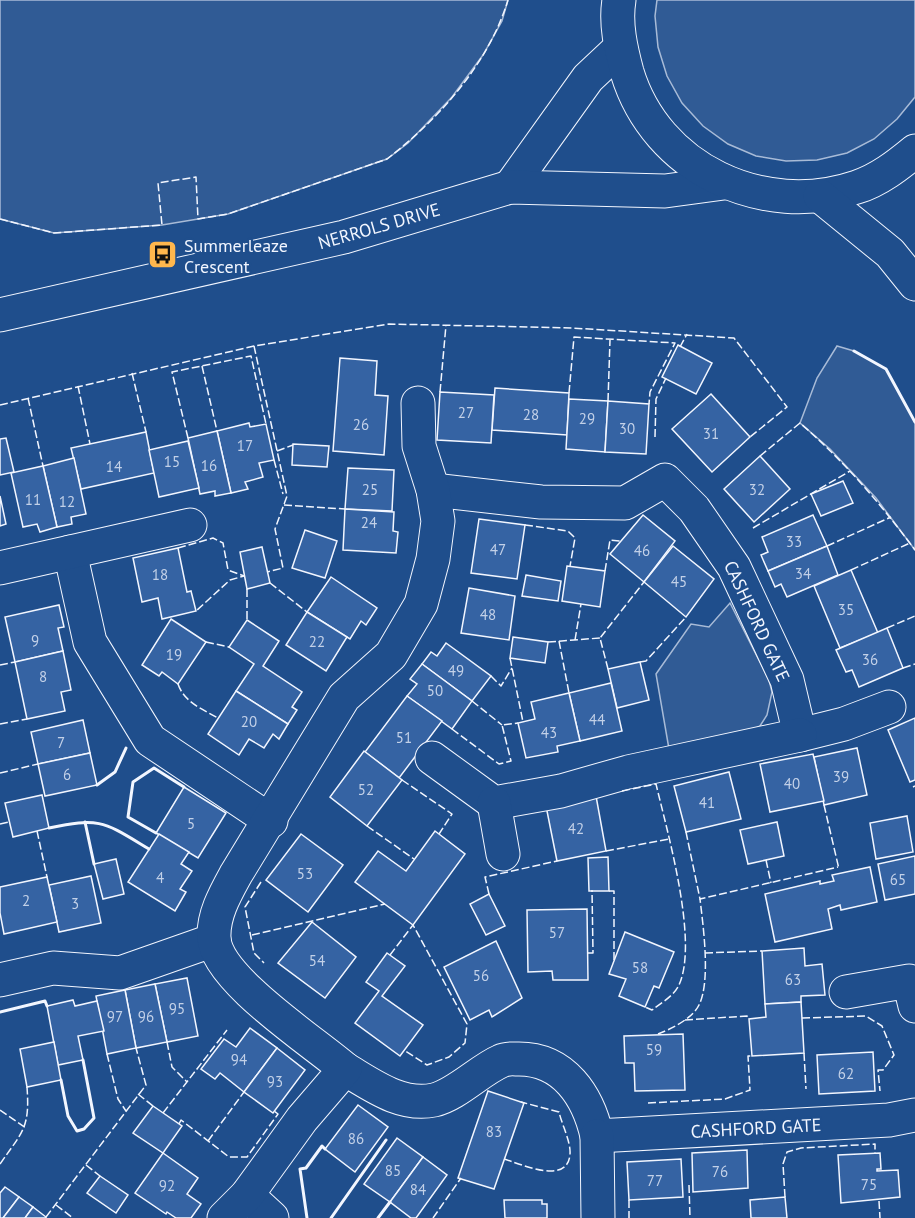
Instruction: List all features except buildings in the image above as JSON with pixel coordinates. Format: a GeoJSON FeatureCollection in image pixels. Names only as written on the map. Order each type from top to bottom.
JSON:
{"type":"FeatureCollection","features":[{"type":"Feature","properties":{"kind":"street"},"geometry":{"type":"LineString","coordinates":[[620,0],[620,48],[633,91],[655,129],[686,160],[724,183],[755,193],[787,198],[820,196],[858,187],[894,169],[915,151]]}},
{"type":"Feature","properties":{"kind":"street"},"geometry":{"type":"LineString","coordinates":[[510,187],[588,78],[620,48]]}},
{"type":"Feature","properties":{"kind":"street","name":"NERROLS DRIVE"},"geometry":{"type":"LineString","coordinates":[[0,315],[344,237],[510,187],[665,191],[724,183]]}},
{"type":"Feature","properties":{"kind":"street"},"geometry":{"type":"LineString","coordinates":[[820,196],[890,253],[915,284]]}},
{"type":"Feature","properties":{"kind":"street"},"geometry":{"type":"LineString","coordinates":[[418,404],[419,447],[433,490],[438,521],[433,559],[421,604],[391,655],[344,698],[219,904],[214,940],[226,966],[251,995],[345,1068],[379,1089],[410,1101],[435,1100],[503,1059],[533,1059],[563,1073],[582,1094],[592,1114],[597,1136],[598,1218]]}},
{"type":"Feature","properties":{"kind":"street","name":"CASHFORD GATE"},"geometry":{"type":"LineString","coordinates":[[433,490],[541,502],[625,503],[666,480],[694,509],[734,567],[787,680],[800,735]]}},
{"type":"Feature","properties":{"kind":"street"},"geometry":{"type":"LineString","coordinates":[[0,568],[190,525]]}},
{"type":"Feature","properties":{"kind":"street"},"geometry":{"type":"LineString","coordinates":[[70,552],[90,642],[150,740],[271,821]]}},
{"type":"Feature","properties":{"kind":"street"},"geometry":{"type":"LineString","coordinates":[[432,758],[494,802],[561,791],[628,772],[800,735],[844,724],[889,707]]}},
{"type":"Feature","properties":{"kind":"street"},"geometry":{"type":"LineString","coordinates":[[494,802],[503,854]]}},
{"type":"Feature","properties":{"kind":"street"},"geometry":{"type":"LineString","coordinates":[[0,980],[53,968],[120,973],[214,940]]}},
{"type":"Feature","properties":{"kind":"street"},"geometry":{"type":"LineString","coordinates":[[846,992],[909,981],[915,1006]]}},
{"type":"Feature","properties":{"kind":"street"},"geometry":{"type":"LineString","coordinates":[[224,1218],[248,1195],[302,1119],[345,1068]]}},
{"type":"Feature","properties":{"kind":"street","name":"CASHFORD GATE"},"geometry":{"type":"LineString","coordinates":[[597,1136],[856,1122],[915,1115]]}},
{"type":"Feature","properties":{"kind":"street"},"geometry":{"type":"LineString","coordinates":[[248,1195],[272,1218]]}},
{"type":"Feature","properties":{"kind":"shaded area"},"geometry":{"type":"Polygon","coordinates":[[[0,0],[508,0],[502,21],[483,55],[452,97],[408,143],[387,159],[228,214],[162,225],[54,233],[0,219],[0,0]]]}},
{"type":"Feature","properties":{"kind":"shaded area"},"geometry":{"type":"Polygon","coordinates":[[[657,0],[915,0],[915,97],[897,119],[874,139],[847,153],[817,160],[786,161],[756,156],[728,144],[703,126],[682,103],[667,76],[658,47],[655,16],[657,0]]]}},
{"type":"Feature","properties":{"kind":"shaded area"},"geometry":{"type":"Polygon","coordinates":[[[837,346],[854,351],[886,369],[915,422],[915,550],[876,498],[830,449],[800,423],[817,378],[837,346]]]}},
{"type":"Feature","properties":{"kind":"shaded area"},"geometry":{"type":"Polygon","coordinates":[[[730,603],[769,680],[772,692],[767,715],[760,726],[749,732],[669,749],[656,674],[691,624],[709,627],[730,603]]]}},
{"type":"Feature","properties":{"kind":"fence"},"geometry":{"type":"LineString","coordinates":[[0,219],[54,233],[162,225],[158,183],[196,177],[198,219],[228,214],[387,159],[425,126],[460,88],[488,46],[508,0]]}},
{"type":"Feature","properties":{"kind":"fence"},"geometry":{"type":"LineString","coordinates":[[0,405],[254,346],[389,324],[572,328],[734,338],[787,407],[750,437]]}},
{"type":"Feature","properties":{"kind":"fence"},"geometry":{"type":"LineString","coordinates":[[440,392],[446,325]]}},
{"type":"Feature","properties":{"kind":"fence"},"geometry":{"type":"LineString","coordinates":[[680,347],[687,334]]}},
{"type":"Feature","properties":{"kind":"fence"},"geometry":{"type":"LineString","coordinates":[[569,393],[574,337],[675,343],[650,392],[649,404]]}},
{"type":"Feature","properties":{"kind":"fence"},"geometry":{"type":"LineString","coordinates":[[608,401],[610,340]]}},
{"type":"Feature","properties":{"kind":"fence"},"geometry":{"type":"LineString","coordinates":[[254,346],[287,496],[275,529],[283,568],[267,572]]}},
{"type":"Feature","properties":{"kind":"fence"},"geometry":{"type":"LineString","coordinates":[[188,438],[172,372],[251,356],[266,424]]}},
{"type":"Feature","properties":{"kind":"fence"},"geometry":{"type":"LineString","coordinates":[[202,366],[217,431]]}},
{"type":"Feature","properties":{"kind":"fence"},"geometry":{"type":"LineString","coordinates":[[132,373],[146,432]]}},
{"type":"Feature","properties":{"kind":"fence"},"geometry":{"type":"LineString","coordinates":[[655,437],[656,399],[666,378]]}},
{"type":"Feature","properties":{"kind":"fence"},"geometry":{"type":"LineString","coordinates":[[78,386],[90,444]]}},
{"type":"Feature","properties":{"kind":"fence"},"geometry":{"type":"LineString","coordinates":[[28,398],[43,466]]}},
{"type":"Feature","properties":{"kind":"fence"},"geometry":{"type":"LineString","coordinates":[[760,456],[800,423],[861,483],[915,550]]}},
{"type":"Feature","properties":{"kind":"fence"},"geometry":{"type":"LineString","coordinates":[[277,451],[293,445]]}},
{"type":"Feature","properties":{"kind":"fence"},"geometry":{"type":"LineString","coordinates":[[274,460],[283,494]]}},
{"type":"Feature","properties":{"kind":"fence"},"geometry":{"type":"LineString","coordinates":[[753,528],[850,471]]}},
{"type":"Feature","properties":{"kind":"fence"},"geometry":{"type":"LineString","coordinates":[[284,505],[345,509]]}},
{"type":"Feature","properties":{"kind":"fence"},"geometry":{"type":"LineString","coordinates":[[827,546],[891,517]]}},
{"type":"Feature","properties":{"kind":"fence"},"geometry":{"type":"LineString","coordinates":[[525,525],[568,531],[575,538],[570,566]]}},
{"type":"Feature","properties":{"kind":"fence"},"geometry":{"type":"LineString","coordinates":[[178,548],[213,538],[223,543],[228,570],[244,576],[230,580],[196,611]]}},
{"type":"Feature","properties":{"kind":"fence"},"geometry":{"type":"LineString","coordinates":[[605,571],[610,540],[620,541]]}},
{"type":"Feature","properties":{"kind":"fence"},"geometry":{"type":"LineString","coordinates":[[851,570],[910,543]]}},
{"type":"Feature","properties":{"kind":"fence"},"geometry":{"type":"LineString","coordinates":[[608,669],[600,638],[644,582]]}},
{"type":"Feature","properties":{"kind":"fence"},"geometry":{"type":"LineString","coordinates":[[270,583],[307,612]]}},
{"type":"Feature","properties":{"kind":"fence"},"geometry":{"type":"LineString","coordinates":[[247,589],[247,620]]}},
{"type":"Feature","properties":{"kind":"fence"},"geometry":{"type":"LineString","coordinates":[[575,640],[581,604]]}},
{"type":"Feature","properties":{"kind":"fence"},"geometry":{"type":"LineString","coordinates":[[887,628],[915,616]]}},
{"type":"Feature","properties":{"kind":"fence"},"geometry":{"type":"LineString","coordinates":[[640,662],[646,661],[686,617]]}},
{"type":"Feature","properties":{"kind":"fence"},"geometry":{"type":"LineString","coordinates":[[548,642],[600,638]]}},
{"type":"Feature","properties":{"kind":"fence"},"geometry":{"type":"LineString","coordinates":[[559,641],[569,693]]}},
{"type":"Feature","properties":{"kind":"fence"},"geometry":{"type":"LineString","coordinates":[[206,642],[229,647]]}},
{"type":"Feature","properties":{"kind":"fence"},"geometry":{"type":"LineString","coordinates":[[510,658],[523,722]]}},
{"type":"Feature","properties":{"kind":"fence"},"geometry":{"type":"LineString","coordinates":[[0,665],[15,662]]}},
{"type":"Feature","properties":{"kind":"fence"},"geometry":{"type":"LineString","coordinates":[[903,668],[915,664]]}},
{"type":"Feature","properties":{"kind":"fence"},"geometry":{"type":"LineString","coordinates":[[491,676],[501,686],[512,668]]}},
{"type":"Feature","properties":{"kind":"fence"},"geometry":{"type":"LineString","coordinates":[[178,684],[189,700],[218,718]]}},
{"type":"Feature","properties":{"kind":"fence"},"geometry":{"type":"LineString","coordinates":[[472,701],[502,725]]}},
{"type":"Feature","properties":{"kind":"fence"},"geometry":{"type":"LineString","coordinates":[[0,724],[27,719]]}},
{"type":"Feature","properties":{"kind":"fence"},"geometry":{"type":"LineString","coordinates":[[452,729],[499,764],[511,761],[502,725],[518,723]]}},
{"type":"Feature","properties":{"kind":"fence"},"geometry":{"type":"LineString","coordinates":[[0,773],[38,764]]}},
{"type":"Feature","properties":{"kind":"fence"},"geometry":{"type":"LineString","coordinates":[[402,780],[452,814],[439,834]]}},
{"type":"Feature","properties":{"kind":"fence"},"geometry":{"type":"LineString","coordinates":[[622,791],[656,784],[673,857],[683,914],[684,966],[679,985],[671,996],[652,1010],[645,1007]]}},
{"type":"Feature","properties":{"kind":"fence"},"geometry":{"type":"LineString","coordinates":[[824,805],[839,869]]}},
{"type":"Feature","properties":{"kind":"fence"},"geometry":{"type":"LineString","coordinates":[[0,824],[9,822]]}},
{"type":"Feature","properties":{"kind":"fence"},"geometry":{"type":"LineString","coordinates":[[367,826],[414,859]]}},
{"type":"Feature","properties":{"kind":"fence"},"geometry":{"type":"LineString","coordinates":[[37,831],[47,877]]}},
{"type":"Feature","properties":{"kind":"fence"},"geometry":{"type":"LineString","coordinates":[[686,832],[700,899],[838,867]]}},
{"type":"Feature","properties":{"kind":"fence"},"geometry":{"type":"LineString","coordinates":[[606,851],[669,839]]}},
{"type":"Feature","properties":{"kind":"fence"},"geometry":{"type":"LineString","coordinates":[[766,860],[771,883]]}},
{"type":"Feature","properties":{"kind":"fence"},"geometry":{"type":"LineString","coordinates":[[489,894],[485,877],[557,861]]}},
{"type":"Feature","properties":{"kind":"fence"},"geometry":{"type":"LineString","coordinates":[[261,882],[245,907],[254,953],[264,963]]}},
{"type":"Feature","properties":{"kind":"fence"},"geometry":{"type":"LineString","coordinates":[[588,953],[593,953],[592,890]]}},
{"type":"Feature","properties":{"kind":"fence"},"geometry":{"type":"LineString","coordinates":[[609,891],[614,891],[614,961]]}},
{"type":"Feature","properties":{"kind":"fence"},"geometry":{"type":"LineString","coordinates":[[658,1034],[691,1015],[703,995],[705,953],[700,899]]}},
{"type":"Feature","properties":{"kind":"fence"},"geometry":{"type":"LineString","coordinates":[[252,935],[385,904]]}},
{"type":"Feature","properties":{"kind":"fence"},"geometry":{"type":"LineString","coordinates":[[390,955],[413,925],[467,1024],[465,1043],[449,1057],[427,1065],[404,1050]]}},
{"type":"Feature","properties":{"kind":"fence"},"geometry":{"type":"LineString","coordinates":[[705,953],[762,951]]}},
{"type":"Feature","properties":{"kind":"fence"},"geometry":{"type":"LineString","coordinates":[[685,1020],[747,1016],[749,1019]]}},
{"type":"Feature","properties":{"kind":"fence"},"geometry":{"type":"LineString","coordinates":[[802,1018],[866,1016],[882,1026],[894,1055],[883,1070],[878,1070],[880,1091]]}},
{"type":"Feature","properties":{"kind":"fence"},"geometry":{"type":"LineString","coordinates":[[163,1113],[227,1030]]}},
{"type":"Feature","properties":{"kind":"fence"},"geometry":{"type":"LineString","coordinates":[[167,1042],[172,1067],[187,1082]]}},
{"type":"Feature","properties":{"kind":"fence"},"geometry":{"type":"LineString","coordinates":[[46,1217],[146,1085],[136,1048]]}},
{"type":"Feature","properties":{"kind":"fence"},"geometry":{"type":"LineString","coordinates":[[804,1053],[806,1089]]}},
{"type":"Feature","properties":{"kind":"fence"},"geometry":{"type":"LineString","coordinates":[[107,1054],[118,1099],[126,1111]]}},
{"type":"Feature","properties":{"kind":"fence"},"geometry":{"type":"LineString","coordinates":[[648,1103],[725,1099],[750,1090],[748,1056],[752,1056]]}},
{"type":"Feature","properties":{"kind":"fence"},"geometry":{"type":"LineString","coordinates":[[0,1164],[26,1121],[27,1087]]}},
{"type":"Feature","properties":{"kind":"fence"},"geometry":{"type":"LineString","coordinates":[[208,1141],[244,1092]]}},
{"type":"Feature","properties":{"kind":"fence"},"geometry":{"type":"LineString","coordinates":[[138,1094],[153,1106]]}},
{"type":"Feature","properties":{"kind":"fence"},"geometry":{"type":"LineString","coordinates":[[504,1159],[532,1168],[553,1171],[567,1164],[570,1154],[559,1112],[521,1102]]}},
{"type":"Feature","properties":{"kind":"fence"},"geometry":{"type":"LineString","coordinates":[[0,1110],[26,1128]]}},
{"type":"Feature","properties":{"kind":"fence"},"geometry":{"type":"LineString","coordinates":[[179,1124],[181,1120],[229,1157],[247,1157],[278,1114],[274,1111]]}},
{"type":"Feature","properties":{"kind":"fence"},"geometry":{"type":"LineString","coordinates":[[785,1197],[783,1164],[787,1152],[801,1148],[875,1144],[875,1153]]}},
{"type":"Feature","properties":{"kind":"fence"},"geometry":{"type":"LineString","coordinates":[[86,1165],[100,1176]]}},
{"type":"Feature","properties":{"kind":"fence"},"geometry":{"type":"LineString","coordinates":[[433,1218],[461,1178]]}},
{"type":"Feature","properties":{"kind":"fence"},"geometry":{"type":"LineString","coordinates":[[689,1185],[690,1218]]}},
{"type":"Feature","properties":{"kind":"fence"},"geometry":{"type":"LineString","coordinates":[[629,1200],[629,1218]]}},
{"type":"Feature","properties":{"kind":"fence"},"geometry":{"type":"LineString","coordinates":[[879,1201],[880,1218]]}},
{"type":"Feature","properties":{"kind":"fence"},"geometry":{"type":"LineString","coordinates":[[56,1205],[73,1218]]}},
{"type":"Feature","properties":{"kind":"wall"},"geometry":{"type":"LineString","coordinates":[[854,351],[886,369],[915,422]]}},
{"type":"Feature","properties":{"kind":"wall"},"geometry":{"type":"LineString","coordinates":[[97,785],[115,772],[126,748]]}},
{"type":"Feature","properties":{"kind":"wall"},"geometry":{"type":"LineString","coordinates":[[156,833],[128,817],[133,782],[154,768],[184,787]]}},
{"type":"Feature","properties":{"kind":"wall"},"geometry":{"type":"LineString","coordinates":[[85,822],[94,864]]}},
{"type":"Feature","properties":{"kind":"wall"},"geometry":{"type":"LineString","coordinates":[[49,828],[80,823],[102,824],[149,849]]}},
{"type":"Feature","properties":{"kind":"wall"},"geometry":{"type":"LineString","coordinates":[[0,1012],[45,1001],[47,1006]]}},
{"type":"Feature","properties":{"kind":"wall"},"geometry":{"type":"LineString","coordinates":[[61,1080],[68,1116],[77,1131],[84,1129],[94,1118],[83,1060]]}},
{"type":"Feature","properties":{"kind":"wall"},"geometry":{"type":"LineString","coordinates":[[331,1218],[386,1140]]}},
{"type":"Feature","properties":{"kind":"wall"},"geometry":{"type":"LineString","coordinates":[[307,1218],[300,1169],[306,1168],[322,1146],[325,1149]]}},
{"type":"Feature","properties":{"kind":"wall"},"geometry":{"type":"LineString","coordinates":[[378,1218],[390,1202]]}},
{"type":"Feature","properties":{"kind":"place","name":"Summerleaze Crescent"},"geometry":{"type":"Point","coordinates":[163,255]}}]}
